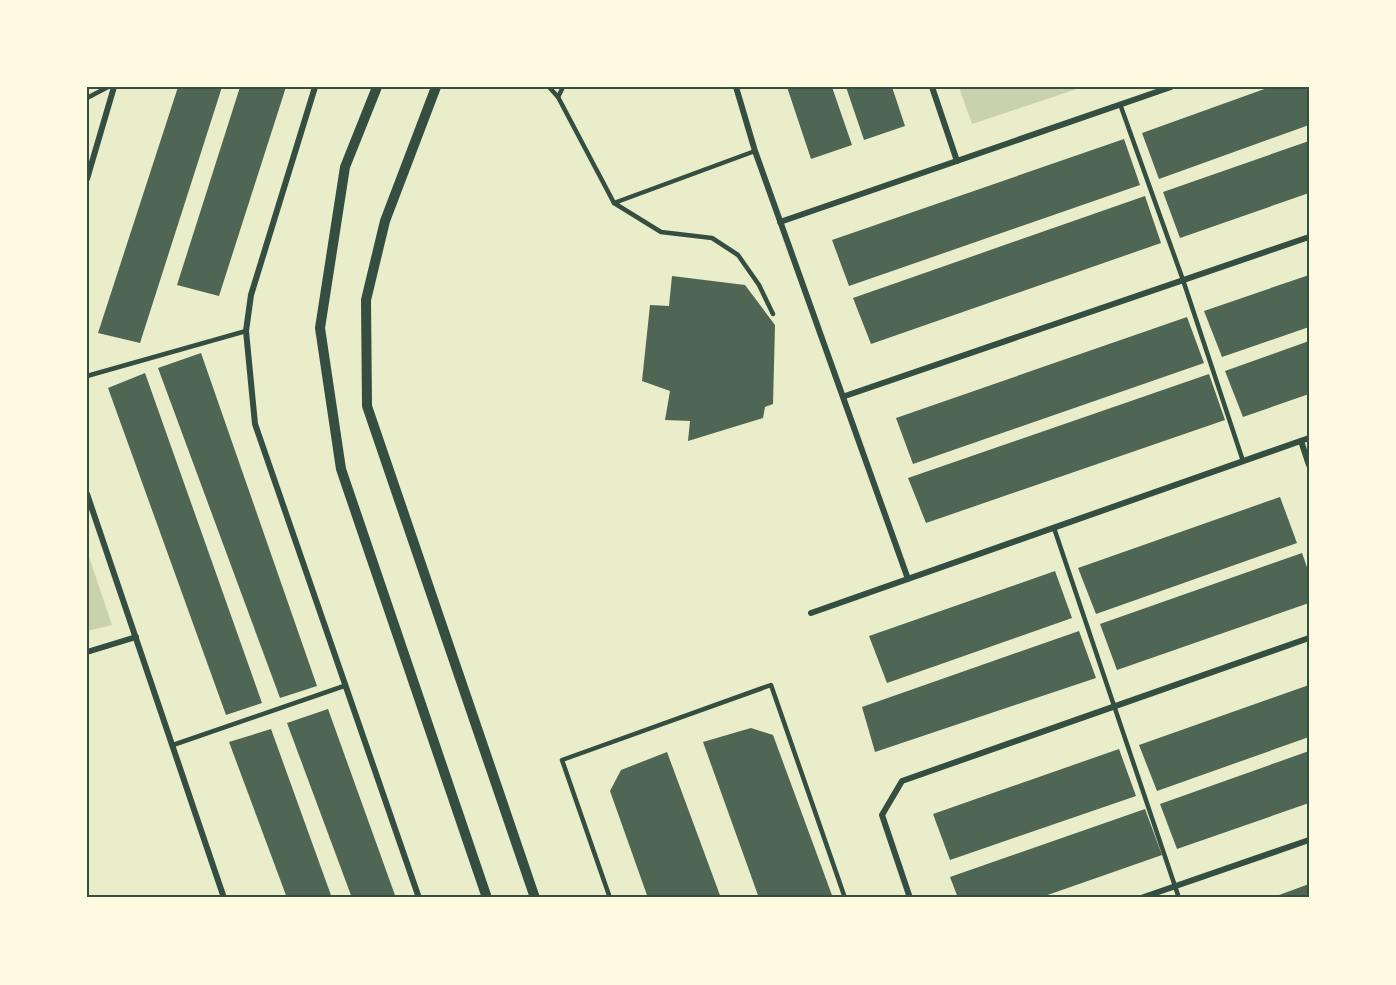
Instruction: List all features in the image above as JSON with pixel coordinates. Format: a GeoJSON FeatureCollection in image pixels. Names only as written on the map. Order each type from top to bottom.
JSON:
{"type":"FeatureCollection","features":[{"type":"Feature","properties":{"kind":"street"},"geometry":{"type":"LineString","coordinates":[[87,178],[114,87]]}},
{"type":"Feature","properties":{"kind":"street"},"geometry":{"type":"LineString","coordinates":[[315,87],[250,295],[246,331],[255,424],[419,898]]}},
{"type":"Feature","properties":{"kind":"street"},"geometry":{"type":"LineString","coordinates":[[377,87],[345,167],[320,328],[341,469],[487,898]]}},
{"type":"Feature","properties":{"kind":"street"},"geometry":{"type":"LineString","coordinates":[[436,87],[385,220],[366,300],[367,406],[535,898]]}},
{"type":"Feature","properties":{"kind":"street"},"geometry":{"type":"LineString","coordinates":[[736,87],[755,151],[845,396],[908,579]]}},
{"type":"Feature","properties":{"kind":"street"},"geometry":{"type":"LineString","coordinates":[[932,87],[957,161]]}},
{"type":"Feature","properties":{"kind":"street"},"geometry":{"type":"LineString","coordinates":[[780,222],[1171,87]]}},
{"type":"Feature","properties":{"kind":"street"},"geometry":{"type":"LineString","coordinates":[[845,396],[1309,237]]}},
{"type":"Feature","properties":{"kind":"street"},"geometry":{"type":"LineString","coordinates":[[811,613],[1309,438]]}},
{"type":"Feature","properties":{"kind":"street"},"geometry":{"type":"LineString","coordinates":[[1301,441],[1309,465]]}},
{"type":"Feature","properties":{"kind":"street"},"geometry":{"type":"LineString","coordinates":[[87,494],[224,898]]}},
{"type":"Feature","properties":{"kind":"street"},"geometry":{"type":"LineString","coordinates":[[87,652],[136,637]]}},
{"type":"Feature","properties":{"kind":"street"},"geometry":{"type":"LineString","coordinates":[[910,898],[882,815],[902,781],[1309,638]]}},
{"type":"Feature","properties":{"kind":"street"},"geometry":{"type":"LineString","coordinates":[[1141,898],[1309,840]]}},
{"type":"Feature","properties":{"kind":"lane"},"geometry":{"type":"LineString","coordinates":[[87,98],[108,87]]}},
{"type":"Feature","properties":{"kind":"lane"},"geometry":{"type":"LineString","coordinates":[[549,87],[558,97],[614,203],[661,232],[712,238],[738,255],[759,285],[773,314]]}},
{"type":"Feature","properties":{"kind":"lane"},"geometry":{"type":"LineString","coordinates":[[558,97],[563,87]]}},
{"type":"Feature","properties":{"kind":"lane"},"geometry":{"type":"LineString","coordinates":[[1120,104],[1183,280],[1243,461]]}},
{"type":"Feature","properties":{"kind":"lane"},"geometry":{"type":"LineString","coordinates":[[614,203],[755,151]]}},
{"type":"Feature","properties":{"kind":"lane"},"geometry":{"type":"LineString","coordinates":[[87,376],[246,331]]}},
{"type":"Feature","properties":{"kind":"lane"},"geometry":{"type":"LineString","coordinates":[[1054,528],[1179,898]]}},
{"type":"Feature","properties":{"kind":"lane"},"geometry":{"type":"LineString","coordinates":[[609,898],[562,760],[771,685],[845,898]]}},
{"type":"Feature","properties":{"kind":"lane"},"geometry":{"type":"LineString","coordinates":[[173,745],[344,686]]}},
{"type":"Feature","properties":{"kind":"green space"},"geometry":{"type":"Polygon","coordinates":[[[959,87],[1083,87],[972,124],[959,87]]]}},
{"type":"Feature","properties":{"kind":"green space"},"geometry":{"type":"Polygon","coordinates":[[[87,551],[112,625],[87,631],[87,551]]]}},
{"type":"Feature","properties":{"kind":"building"},"geometry":{"type":"Polygon","coordinates":[[[178,87],[222,87],[140,343],[98,333],[178,87]]]}},
{"type":"Feature","properties":{"kind":"building"},"geometry":{"type":"Polygon","coordinates":[[[240,87],[286,87],[219,296],[177,285],[240,87]]]}},
{"type":"Feature","properties":{"kind":"building"},"geometry":{"type":"Polygon","coordinates":[[[787,87],[832,87],[852,145],[811,159],[787,87]]]}},
{"type":"Feature","properties":{"kind":"building"},"geometry":{"type":"Polygon","coordinates":[[[846,87],[892,87],[905,126],[864,140],[846,87]]]}},
{"type":"Feature","properties":{"kind":"building"},"geometry":{"type":"Polygon","coordinates":[[[1270,87],[1309,87],[1309,125],[1159,179],[1142,133],[1270,87]]]}},
{"type":"Feature","properties":{"kind":"building"},"geometry":{"type":"Polygon","coordinates":[[[1124,139],[1140,185],[849,286],[832,240],[1124,139]]]}},
{"type":"Feature","properties":{"kind":"building"},"geometry":{"type":"Polygon","coordinates":[[[1309,141],[1309,193],[1180,238],[1163,192],[1309,141]]]}},
{"type":"Feature","properties":{"kind":"building"},"geometry":{"type":"Polygon","coordinates":[[[1145,196],[1161,243],[871,344],[853,298],[1145,196]]]}},
{"type":"Feature","properties":{"kind":"building"},"geometry":{"type":"Polygon","coordinates":[[[1309,275],[1309,327],[1222,357],[1204,311],[1309,275]]]}},
{"type":"Feature","properties":{"kind":"building"},"geometry":{"type":"Polygon","coordinates":[[[672,276],[745,285],[775,325],[773,404],[765,407],[763,418],[688,441],[690,421],[665,420],[670,391],[642,381],[650,305],[669,306],[672,276]]]}},
{"type":"Feature","properties":{"kind":"building"},"geometry":{"type":"Polygon","coordinates":[[[1187,317],[1204,363],[913,464],[896,418],[1187,317]]]}},
{"type":"Feature","properties":{"kind":"building"},"geometry":{"type":"Polygon","coordinates":[[[1309,341],[1309,394],[1243,417],[1225,371],[1309,341]]]}},
{"type":"Feature","properties":{"kind":"building"},"geometry":{"type":"Polygon","coordinates":[[[201,353],[317,686],[280,698],[158,368],[201,353]]]}},
{"type":"Feature","properties":{"kind":"building"},"geometry":{"type":"Polygon","coordinates":[[[145,373],[262,703],[226,715],[108,388],[145,373]]]}},
{"type":"Feature","properties":{"kind":"building"},"geometry":{"type":"Polygon","coordinates":[[[1209,374],[1225,420],[926,523],[908,478],[1209,374]]]}},
{"type":"Feature","properties":{"kind":"building"},"geometry":{"type":"Polygon","coordinates":[[[1280,497],[1297,543],[1096,614],[1078,568],[1280,497]]]}},
{"type":"Feature","properties":{"kind":"building"},"geometry":{"type":"Polygon","coordinates":[[[1302,553],[1309,573],[1309,603],[1117,670],[1100,624],[1302,553]]]}},
{"type":"Feature","properties":{"kind":"building"},"geometry":{"type":"Polygon","coordinates":[[[1055,571],[1072,618],[887,683],[869,636],[1055,571]]]}},
{"type":"Feature","properties":{"kind":"building"},"geometry":{"type":"Polygon","coordinates":[[[1079,631],[1096,678],[875,752],[862,707],[1079,631]]]}},
{"type":"Feature","properties":{"kind":"building"},"geometry":{"type":"Polygon","coordinates":[[[1309,685],[1309,737],[1157,791],[1139,745],[1309,685]]]}},
{"type":"Feature","properties":{"kind":"building"},"geometry":{"type":"Polygon","coordinates":[[[328,709],[396,898],[352,898],[287,723],[328,709]]]}},
{"type":"Feature","properties":{"kind":"building"},"geometry":{"type":"Polygon","coordinates":[[[751,728],[773,735],[833,898],[759,898],[703,742],[751,728]]]}},
{"type":"Feature","properties":{"kind":"building"},"geometry":{"type":"Polygon","coordinates":[[[271,729],[332,898],[287,898],[229,742],[271,729]]]}},
{"type":"Feature","properties":{"kind":"building"},"geometry":{"type":"Polygon","coordinates":[[[1119,749],[1136,796],[950,860],[933,814],[1119,749]]]}},
{"type":"Feature","properties":{"kind":"building"},"geometry":{"type":"Polygon","coordinates":[[[1309,751],[1309,803],[1177,849],[1160,804],[1309,751]]]}},
{"type":"Feature","properties":{"kind":"building"},"geometry":{"type":"Polygon","coordinates":[[[667,752],[721,898],[648,898],[610,791],[621,770],[667,752]]]}},
{"type":"Feature","properties":{"kind":"building"},"geometry":{"type":"Polygon","coordinates":[[[1145,809],[1162,855],[1039,898],[958,898],[950,877],[1145,809]]]}},
{"type":"Feature","properties":{"kind":"building"},"geometry":{"type":"Polygon","coordinates":[[[1309,884],[1309,898],[1271,898],[1309,884]]]}}]}
